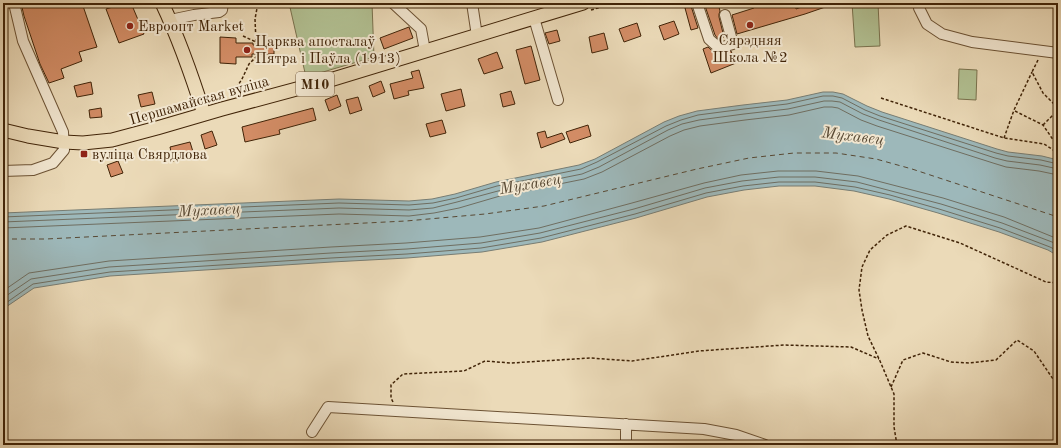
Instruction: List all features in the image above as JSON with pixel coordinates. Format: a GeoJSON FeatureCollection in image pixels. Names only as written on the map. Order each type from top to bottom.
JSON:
{"type":"FeatureCollection","features":[{"type":"Feature","properties":{"kind":"main road"},"geometry":{"type":"LineString","coordinates":[[162,3],[189,66],[204,114]]}},
{"type":"Feature","properties":{"kind":"main road","name":"Першамайская вуліца"},"geometry":{"type":"LineString","coordinates":[[3,130],[64,142],[83,143],[112,140],[330,80],[583,3]]}},
{"type":"Feature","properties":{"kind":"street"},"geometry":{"type":"LineString","coordinates":[[3,172],[33,170],[53,163],[64,150],[63,132],[23,41],[14,3]]}},
{"type":"Feature","properties":{"kind":"street"},"geometry":{"type":"LineString","coordinates":[[170,20],[219,12],[222,10],[223,3]]}},
{"type":"Feature","properties":{"kind":"street"},"geometry":{"type":"LineString","coordinates":[[393,3],[421,29],[425,51]]}},
{"type":"Feature","properties":{"kind":"street"},"geometry":{"type":"LineString","coordinates":[[472,3],[477,36]]}},
{"type":"Feature","properties":{"kind":"street"},"geometry":{"type":"LineString","coordinates":[[698,3],[709,39],[719,48],[733,44],[725,14]]}},
{"type":"Feature","properties":{"kind":"street"},"geometry":{"type":"LineString","coordinates":[[918,3],[927,24],[942,34],[972,42],[1058,53]]}},
{"type":"Feature","properties":{"kind":"street"},"geometry":{"type":"LineString","coordinates":[[534,18],[558,100]]}},
{"type":"Feature","properties":{"kind":"street"},"geometry":{"type":"LineString","coordinates":[[312,432],[328,407],[704,429],[736,435],[753,443],[765,445]]}},
{"type":"Feature","properties":{"kind":"street"},"geometry":{"type":"LineString","coordinates":[[626,424],[626,445]]}},
{"type":"Feature","properties":{"kind":"path"},"geometry":{"type":"LineString","coordinates":[[257,46],[255,19],[258,3]]}},
{"type":"Feature","properties":{"kind":"path"},"geometry":{"type":"LineString","coordinates":[[243,36],[256,42]]}},
{"type":"Feature","properties":{"kind":"path"},"geometry":{"type":"LineString","coordinates":[[231,98],[230,95],[242,79],[249,64],[257,56],[257,54]]}},
{"type":"Feature","properties":{"kind":"path"},"geometry":{"type":"LineString","coordinates":[[1004,138],[1014,110],[1038,59]]}},
{"type":"Feature","properties":{"kind":"path"},"geometry":{"type":"LineString","coordinates":[[1032,72],[1042,93],[1058,109],[1043,125]]}},
{"type":"Feature","properties":{"kind":"path"},"geometry":{"type":"LineString","coordinates":[[881,98],[1004,138],[1044,144],[1058,153]]}},
{"type":"Feature","properties":{"kind":"path"},"geometry":{"type":"LineString","coordinates":[[1014,110],[1043,125],[1058,147]]}},
{"type":"Feature","properties":{"kind":"path"},"geometry":{"type":"LineString","coordinates":[[897,445],[894,427],[894,394],[868,336],[859,290],[862,267],[870,250],[887,235],[906,226],[960,243],[1046,282],[1058,283]]}},
{"type":"Feature","properties":{"kind":"path"},"geometry":{"type":"LineString","coordinates":[[891,387],[903,360],[923,353],[951,362],[969,364],[996,360],[1017,340],[1034,351],[1055,382],[1058,384]]}},
{"type":"Feature","properties":{"kind":"path"},"geometry":{"type":"LineString","coordinates":[[398,411],[391,398],[391,385],[403,374],[464,370],[485,361],[511,363],[590,358],[632,361],[699,351],[784,346],[851,348],[879,359]]}},
{"type":"Feature","properties":{"kind":"green space"},"geometry":{"type":"Polygon","coordinates":[[[289,3],[372,3],[374,57],[306,77],[289,3]]]}},
{"type":"Feature","properties":{"kind":"green space"},"geometry":{"type":"Polygon","coordinates":[[[852,3],[878,3],[880,46],[855,47],[852,3]]]}},
{"type":"Feature","properties":{"kind":"green space"},"geometry":{"type":"Polygon","coordinates":[[[959,69],[977,70],[976,100],[958,99],[959,69]]]}},
{"type":"Feature","properties":{"kind":"water","name":"Мухавец"},"geometry":{"type":"Polygon","coordinates":[[[823,92],[843,94],[882,112],[997,149],[1058,160],[1058,256],[1048,250],[999,232],[889,199],[854,191],[815,186],[779,186],[744,190],[707,197],[636,218],[542,242],[482,252],[110,276],[34,288],[3,309],[3,213],[339,199],[409,201],[432,199],[496,182],[579,165],[595,159],[664,122],[697,111],[787,100],[823,92]]]}},
{"type":"Feature","properties":{"kind":"building"},"geometry":{"type":"Polygon","coordinates":[[[21,3],[82,3],[97,47],[79,52],[82,61],[61,69],[64,78],[49,83],[40,64],[21,3]]]}},
{"type":"Feature","properties":{"kind":"building"},"geometry":{"type":"Polygon","coordinates":[[[131,3],[144,34],[119,43],[106,9],[131,3]]]}},
{"type":"Feature","properties":{"kind":"building","name":"Сярэдняя Школа №2"},"geometry":{"type":"Polygon","coordinates":[[[704,3],[718,3],[720,11],[719,17],[724,37],[718,39],[715,35],[704,3]]]}},
{"type":"Feature","properties":{"kind":"building","name":"Сярэдняя Школа №2"},"geometry":{"type":"Polygon","coordinates":[[[752,3],[769,3],[770,5],[776,3],[795,3],[796,9],[812,3],[834,4],[737,34],[732,15],[754,8],[752,3]]]}},
{"type":"Feature","properties":{"kind":"building"},"geometry":{"type":"Polygon","coordinates":[[[691,6],[698,28],[691,30],[685,8],[691,6]]]}},
{"type":"Feature","properties":{"kind":"building"},"geometry":{"type":"Polygon","coordinates":[[[674,21],[679,34],[664,40],[659,26],[674,21]]]}},
{"type":"Feature","properties":{"kind":"building"},"geometry":{"type":"Polygon","coordinates":[[[637,23],[641,36],[624,42],[619,29],[637,23]]]}},
{"type":"Feature","properties":{"kind":"building"},"geometry":{"type":"Polygon","coordinates":[[[409,27],[413,38],[384,49],[380,38],[409,27]]]}},
{"type":"Feature","properties":{"kind":"building"},"geometry":{"type":"Polygon","coordinates":[[[557,30],[560,41],[549,44],[545,33],[557,30]]]}},
{"type":"Feature","properties":{"kind":"building"},"geometry":{"type":"Polygon","coordinates":[[[604,33],[608,49],[592,53],[589,37],[604,33]]]}},
{"type":"Feature","properties":{"kind":"building","name":"Царква апосталаў Пятра і Паўла (1913)"},"geometry":{"type":"Polygon","coordinates":[[[220,37],[236,38],[236,43],[253,43],[253,45],[274,46],[274,54],[252,54],[252,57],[236,57],[236,64],[220,63],[220,37]]]}},
{"type":"Feature","properties":{"kind":"building"},"geometry":{"type":"Polygon","coordinates":[[[531,46],[540,80],[525,84],[516,50],[531,46]]]}},
{"type":"Feature","properties":{"kind":"building"},"geometry":{"type":"Polygon","coordinates":[[[708,47],[717,55],[731,51],[736,63],[711,73],[703,49],[708,47]]]}},
{"type":"Feature","properties":{"kind":"building"},"geometry":{"type":"Polygon","coordinates":[[[497,52],[503,68],[484,74],[478,59],[497,52]]]}},
{"type":"Feature","properties":{"kind":"building"},"geometry":{"type":"Polygon","coordinates":[[[419,70],[424,88],[408,91],[409,95],[394,99],[390,84],[413,78],[411,72],[419,70]]]}},
{"type":"Feature","properties":{"kind":"building"},"geometry":{"type":"Polygon","coordinates":[[[381,81],[385,92],[373,97],[369,86],[381,81]]]}},
{"type":"Feature","properties":{"kind":"building"},"geometry":{"type":"Polygon","coordinates":[[[91,82],[93,94],[77,97],[74,86],[91,82]]]}},
{"type":"Feature","properties":{"kind":"building"},"geometry":{"type":"Polygon","coordinates":[[[461,89],[465,106],[446,111],[441,94],[461,89]]]}},
{"type":"Feature","properties":{"kind":"building"},"geometry":{"type":"Polygon","coordinates":[[[511,91],[515,104],[503,107],[500,94],[511,91]]]}},
{"type":"Feature","properties":{"kind":"building"},"geometry":{"type":"Polygon","coordinates":[[[152,92],[155,104],[141,107],[138,95],[152,92]]]}},
{"type":"Feature","properties":{"kind":"building"},"geometry":{"type":"Polygon","coordinates":[[[337,95],[341,106],[329,111],[325,100],[337,95]]]}},
{"type":"Feature","properties":{"kind":"building"},"geometry":{"type":"Polygon","coordinates":[[[358,97],[362,110],[350,114],[346,100],[358,97]]]}},
{"type":"Feature","properties":{"kind":"building"},"geometry":{"type":"Polygon","coordinates":[[[101,108],[102,117],[90,118],[89,110],[101,108]]]}},
{"type":"Feature","properties":{"kind":"building"},"geometry":{"type":"Polygon","coordinates":[[[313,108],[316,120],[279,130],[280,134],[245,142],[242,127],[313,108]]]}},
{"type":"Feature","properties":{"kind":"building"},"geometry":{"type":"Polygon","coordinates":[[[442,120],[446,133],[430,137],[426,124],[442,120]]]}},
{"type":"Feature","properties":{"kind":"building"},"geometry":{"type":"Polygon","coordinates":[[[588,125],[591,136],[570,143],[566,132],[588,125]]]}},
{"type":"Feature","properties":{"kind":"building"},"geometry":{"type":"Polygon","coordinates":[[[212,131],[217,145],[205,149],[201,135],[212,131]]]}},
{"type":"Feature","properties":{"kind":"building"},"geometry":{"type":"Polygon","coordinates":[[[545,131],[547,138],[562,133],[565,139],[541,148],[537,133],[545,131]]]}},
{"type":"Feature","properties":{"kind":"building"},"geometry":{"type":"Polygon","coordinates":[[[190,142],[194,155],[173,161],[170,147],[190,142]]]}},
{"type":"Feature","properties":{"kind":"building"},"geometry":{"type":"Polygon","coordinates":[[[118,161],[123,173],[111,177],[107,165],[118,161]]]}},
{"type":"Feature","properties":{"kind":"ferry route"},"geometry":{"type":"LineString","coordinates":[[3,239],[46,239],[406,221],[485,214],[544,206],[749,158],[794,153],[836,153],[876,159],[912,169],[1058,217]]}},
{"type":"Feature","properties":{"kind":"place","name":"Сярэдняя Школа №2"},"geometry":{"type":"Point","coordinates":[750,25]}},
{"type":"Feature","properties":{"kind":"place","name":"Евроопт Market"},"geometry":{"type":"Point","coordinates":[130,26]}},
{"type":"Feature","properties":{"kind":"place","name":"Царква апосталаў Пятра і Паўла (1913)"},"geometry":{"type":"Point","coordinates":[247,50]}},
{"type":"Feature","properties":{"kind":"place","name":"вуліца Свярдлова"},"geometry":{"type":"Point","coordinates":[84,154]}}]}
